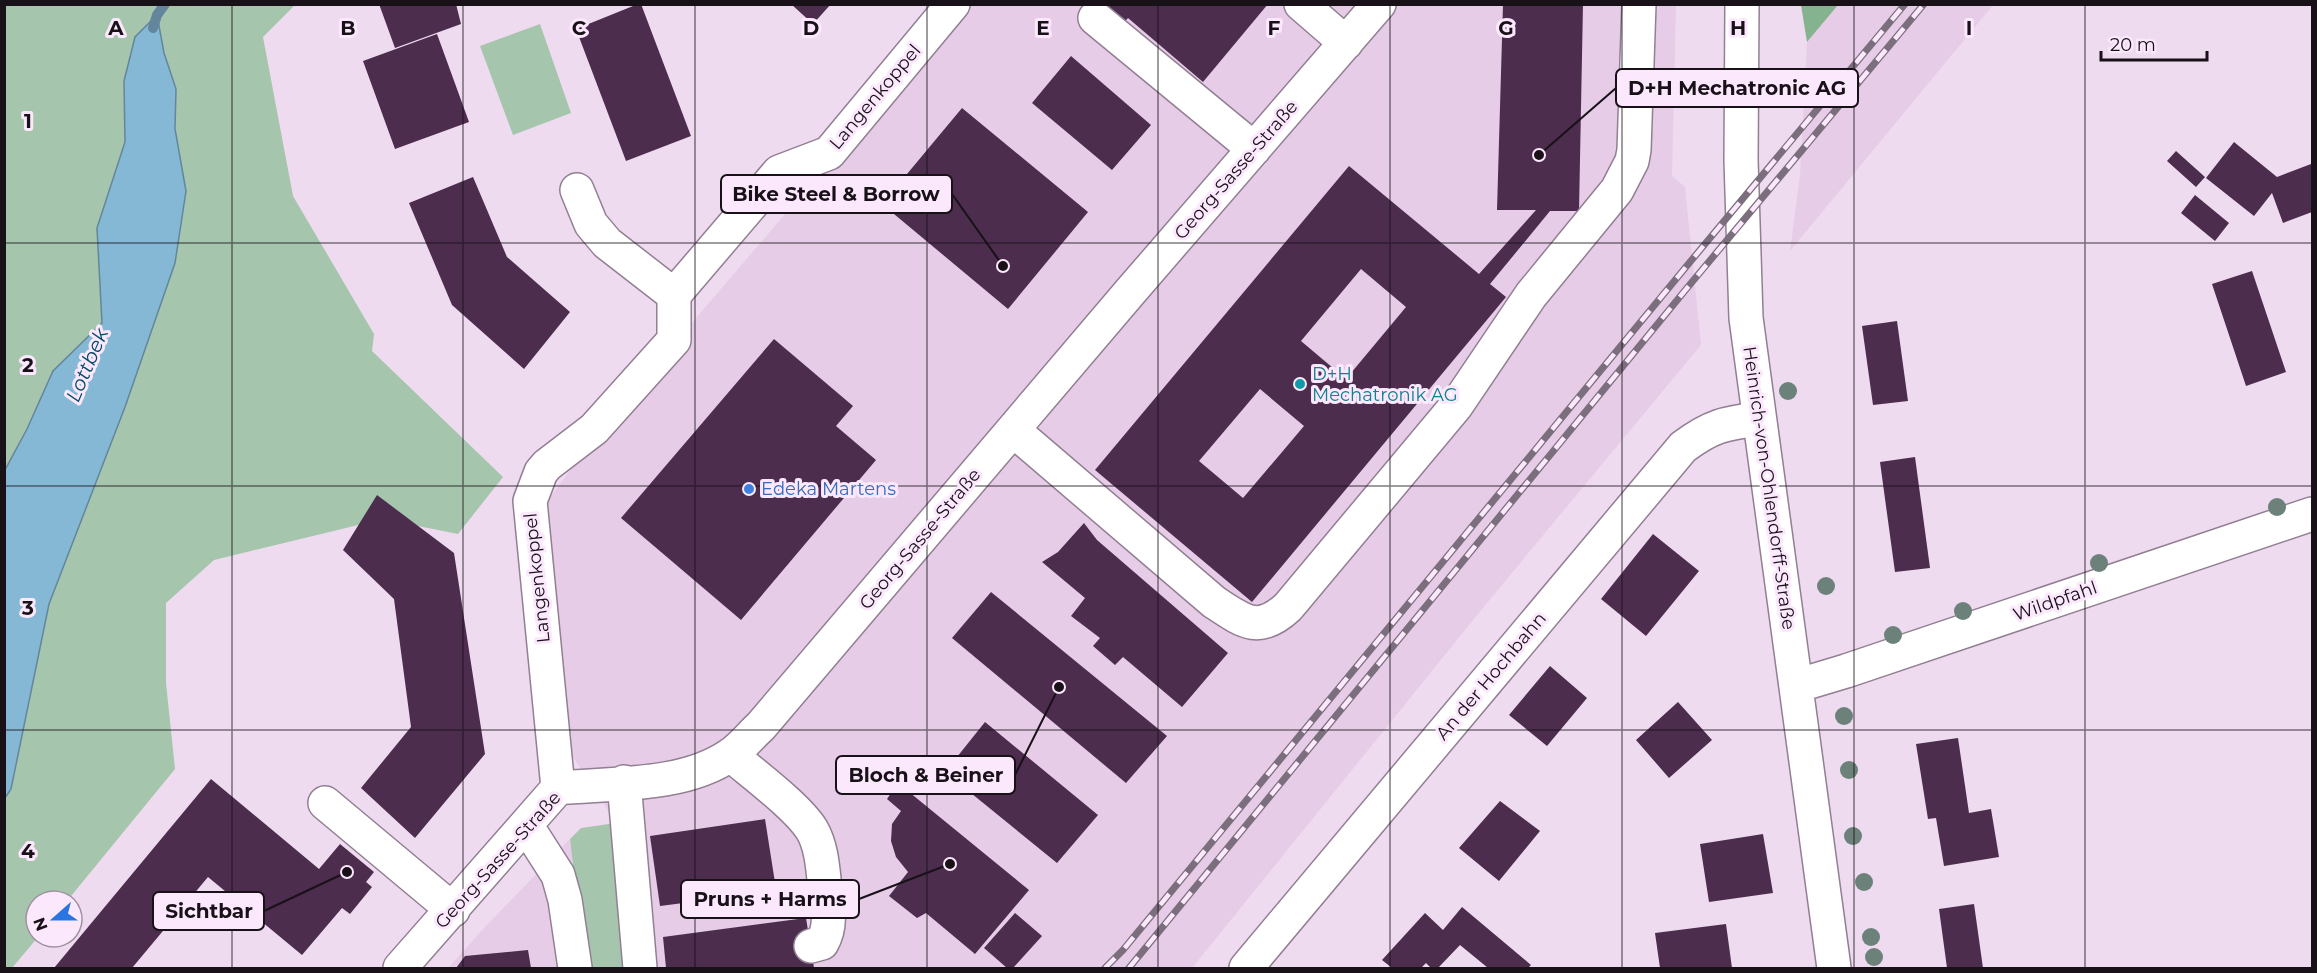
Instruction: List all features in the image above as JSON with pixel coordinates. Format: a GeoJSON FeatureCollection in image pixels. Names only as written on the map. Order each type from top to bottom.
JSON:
{"type":"FeatureCollection","features":[{"type":"Feature","properties":{"kind":"street","name":"Langenkoppel"},"geometry":{"type":"LineString","coordinates":[[558,788],[530,501],[541,472],[546,465],[594,429],[674,340],[674,295],[779,172],[829,153],[953,4]]}},
{"type":"Feature","properties":{"kind":"street"},"geometry":{"type":"LineString","coordinates":[[1301,4],[1346,44]]}},
{"type":"Feature","properties":{"kind":"street","name":"Georg-Sasse-Straße"},"geometry":{"type":"LineString","coordinates":[[400,969],[558,788],[676,778],[707,767],[731,755],[760,726],[1379,4]]}},
{"type":"Feature","properties":{"kind":"street"},"geometry":{"type":"LineString","coordinates":[[1013,430],[1214,603],[1245,620],[1260,624],[1276,619],[1455,406],[1531,295],[1621,184],[1632,161],[1634,150],[1639,4]]}},
{"type":"Feature","properties":{"kind":"street","name":"Heinrich-von-Ohlendorff-Straße"},"geometry":{"type":"LineString","coordinates":[[1742,4],[1741,160],[1746,318],[1834,969]]}},
{"type":"Feature","properties":{"kind":"street"},"geometry":{"type":"LineString","coordinates":[[1095,18],[1254,149]]}},
{"type":"Feature","properties":{"kind":"street"},"geometry":{"type":"LineString","coordinates":[[577,190],[591,224],[607,243],[674,295]]}},
{"type":"Feature","properties":{"kind":"street","name":"An der Hochbahn"},"geometry":{"type":"LineString","coordinates":[[1246,969],[1683,447],[1700,434],[1719,425],[1759,419]]}},
{"type":"Feature","properties":{"kind":"street","name":"Wildpfahl"},"geometry":{"type":"LineString","coordinates":[[1796,686],[2313,514]]}},
{"type":"Feature","properties":{"kind":"street"},"geometry":{"type":"LineString","coordinates":[[731,755],[799,814],[813,831],[819,849],[829,913],[827,935],[822,943],[811,946]]}},
{"type":"Feature","properties":{"kind":"street"},"geometry":{"type":"LineString","coordinates":[[624,782],[640,969]]}},
{"type":"Feature","properties":{"kind":"street"},"geometry":{"type":"LineString","coordinates":[[325,803],[453,910]]}},
{"type":"Feature","properties":{"kind":"street"},"geometry":{"type":"LineString","coordinates":[[526,825],[558,875],[565,900],[575,969]]}},
{"type":"Feature","properties":{"kind":"shaded area"},"geometry":{"type":"Polygon","coordinates":[[[964,5],[1676,5],[1672,176],[1685,187],[1701,345],[1482,609],[1192,968],[630,968],[616,823],[558,734],[535,518],[595,436],[964,5]]]}},
{"type":"Feature","properties":{"kind":"shaded area"},"geometry":{"type":"Polygon","coordinates":[[[1838,5],[1993,5],[1790,251],[1800,175],[1807,42],[1838,5]]]}},
{"type":"Feature","properties":{"kind":"shaded area"},"geometry":{"type":"Polygon","coordinates":[[[570,839],[585,968],[448,968],[485,927],[570,839]]]}},
{"type":"Feature","properties":{"kind":"green space"},"geometry":{"type":"Polygon","coordinates":[[[5,5],[295,5],[263,37],[293,196],[374,334],[372,351],[503,477],[458,534],[383,519],[214,560],[166,603],[166,683],[175,769],[77,889],[24,889],[24,949],[28,949],[12,968],[4,968],[5,798],[11,789],[49,604],[125,407],[175,263],[186,191],[175,129],[176,89],[164,53],[156,15],[135,37],[124,81],[125,142],[97,228],[102,323],[53,371],[27,429],[5,470],[5,5]]]}},
{"type":"Feature","properties":{"kind":"green space"},"geometry":{"type":"Polygon","coordinates":[[[1801,5],[1838,5],[1807,42],[1801,5]]]}},
{"type":"Feature","properties":{"kind":"green space"},"geometry":{"type":"Polygon","coordinates":[[[540,24],[571,113],[513,135],[480,46],[540,24]]]}},
{"type":"Feature","properties":{"kind":"green space"},"geometry":{"type":"Polygon","coordinates":[[[616,823],[630,968],[585,968],[570,839],[581,828],[616,823]]]}},
{"type":"Feature","properties":{"kind":"water"},"geometry":{"type":"Polygon","coordinates":[[[157,15],[164,53],[176,89],[175,129],[186,191],[175,263],[125,407],[49,604],[11,789],[5,798],[5,470],[27,429],[53,371],[102,323],[97,228],[125,142],[124,81],[135,37],[157,15]]]}},
{"type":"Feature","properties":{"kind":"building"},"geometry":{"type":"Polygon","coordinates":[[[379,4],[456,4],[461,24],[395,48],[379,4]]]}},
{"type":"Feature","properties":{"kind":"building"},"geometry":{"type":"Polygon","coordinates":[[[641,4],[691,136],[626,161],[576,29],[641,4]]]}},
{"type":"Feature","properties":{"kind":"building"},"geometry":{"type":"Polygon","coordinates":[[[791,4],[831,4],[813,24],[791,4]]]}},
{"type":"Feature","properties":{"kind":"building"},"geometry":{"type":"Polygon","coordinates":[[[1096,4],[1268,4],[1203,82],[1128,18],[1121,26],[1096,4]]]}},
{"type":"Feature","properties":{"kind":"building","name":"D+H Mechatronik AG"},"geometry":{"type":"Polygon","coordinates":[[[1503,4],[1583,4],[1579,211],[1550,211],[1490,284],[1506,297],[1252,602],[1095,470],[1349,166],[1479,274],[1536,210],[1497,210],[1503,4]],[[1361,269],[1301,341],[1346,379],[1406,307],[1361,269]],[[1260,389],[1199,461],[1243,498],[1304,426],[1260,389]]]}},
{"type":"Feature","properties":{"kind":"building"},"geometry":{"type":"Polygon","coordinates":[[[437,34],[469,122],[395,149],[363,61],[437,34]]]}},
{"type":"Feature","properties":{"kind":"building"},"geometry":{"type":"Polygon","coordinates":[[[1071,56],[1151,125],[1112,170],[1032,103],[1071,56]]]}},
{"type":"Feature","properties":{"kind":"building"},"geometry":{"type":"Polygon","coordinates":[[[962,108],[1088,212],[1008,309],[882,204],[962,108]]]}},
{"type":"Feature","properties":{"kind":"building"},"geometry":{"type":"Polygon","coordinates":[[[2234,142],[2277,177],[2311,164],[2312,212],[2283,223],[2272,193],[2254,216],[2206,178],[2234,142]]]}},
{"type":"Feature","properties":{"kind":"building"},"geometry":{"type":"Polygon","coordinates":[[[2176,151],[2205,177],[2196,187],[2167,161],[2176,151]]]}},
{"type":"Feature","properties":{"kind":"building"},"geometry":{"type":"Polygon","coordinates":[[[473,177],[507,257],[570,312],[524,369],[452,305],[409,203],[473,177]]]}},
{"type":"Feature","properties":{"kind":"building"},"geometry":{"type":"Polygon","coordinates":[[[2195,195],[2229,223],[2215,241],[2181,213],[2195,195]]]}},
{"type":"Feature","properties":{"kind":"building"},"geometry":{"type":"Polygon","coordinates":[[[2252,271],[2286,372],[2246,386],[2212,284],[2252,271]]]}},
{"type":"Feature","properties":{"kind":"building"},"geometry":{"type":"Polygon","coordinates":[[[1897,321],[1908,401],[1873,405],[1862,326],[1897,321]]]}},
{"type":"Feature","properties":{"kind":"building","name":"Edeka Martens"},"geometry":{"type":"Polygon","coordinates":[[[774,339],[853,406],[836,426],[876,460],[741,620],[621,518],[774,339]]]}},
{"type":"Feature","properties":{"kind":"building"},"geometry":{"type":"Polygon","coordinates":[[[1915,457],[1930,568],[1895,572],[1880,462],[1915,457]]]}},
{"type":"Feature","properties":{"kind":"building"},"geometry":{"type":"Polygon","coordinates":[[[377,495],[454,553],[485,754],[415,838],[361,788],[411,727],[394,599],[343,550],[377,495]]]}},
{"type":"Feature","properties":{"kind":"building"},"geometry":{"type":"Polygon","coordinates":[[[1084,523],[1097,540],[1228,653],[1182,707],[1123,657],[1115,665],[1093,646],[1100,638],[1071,616],[1085,598],[1042,562],[1058,552],[1084,523]]]}},
{"type":"Feature","properties":{"kind":"building"},"geometry":{"type":"Polygon","coordinates":[[[1653,534],[1699,571],[1646,636],[1601,599],[1653,534]]]}},
{"type":"Feature","properties":{"kind":"building"},"geometry":{"type":"Polygon","coordinates":[[[991,592],[1167,736],[1126,783],[952,638],[991,592]]]}},
{"type":"Feature","properties":{"kind":"building"},"geometry":{"type":"Polygon","coordinates":[[[1550,666],[1587,698],[1547,746],[1509,715],[1550,666]]]}},
{"type":"Feature","properties":{"kind":"building"},"geometry":{"type":"Polygon","coordinates":[[[1678,702],[1712,740],[1669,778],[1636,740],[1678,702]]]}},
{"type":"Feature","properties":{"kind":"building"},"geometry":{"type":"Polygon","coordinates":[[[985,722],[1098,815],[1057,863],[945,772],[985,722]]]}},
{"type":"Feature","properties":{"kind":"building"},"geometry":{"type":"Polygon","coordinates":[[[1958,738],[1969,813],[1991,809],[1999,857],[1944,866],[1936,818],[1928,819],[1916,744],[1958,738]]]}},
{"type":"Feature","properties":{"kind":"building"},"geometry":{"type":"Polygon","coordinates":[[[211,779],[319,869],[340,844],[374,872],[366,882],[372,887],[350,914],[342,908],[302,955],[208,877],[132,968],[54,968],[70,949],[84,949],[84,932],[211,779]]]}},
{"type":"Feature","properties":{"kind":"building"},"geometry":{"type":"Polygon","coordinates":[[[898,783],[1029,890],[975,954],[926,913],[917,918],[889,896],[908,872],[896,857],[891,841],[892,824],[901,811],[887,799],[898,783]]]}},
{"type":"Feature","properties":{"kind":"building"},"geometry":{"type":"Polygon","coordinates":[[[1500,801],[1540,831],[1499,881],[1459,848],[1500,801]]]}},
{"type":"Feature","properties":{"kind":"building"},"geometry":{"type":"Polygon","coordinates":[[[765,819],[776,889],[752,892],[753,903],[732,907],[730,897],[660,906],[650,836],[765,819]]]}},
{"type":"Feature","properties":{"kind":"building"},"geometry":{"type":"Polygon","coordinates":[[[1763,834],[1773,893],[1709,902],[1700,844],[1763,834]]]}},
{"type":"Feature","properties":{"kind":"building"},"geometry":{"type":"Polygon","coordinates":[[[1974,904],[1983,968],[1947,968],[1939,909],[1974,904]]]}},
{"type":"Feature","properties":{"kind":"building"},"geometry":{"type":"Polygon","coordinates":[[[1462,907],[1531,965],[1528,968],[1488,968],[1460,945],[1438,968],[1431,968],[1426,963],[1421,968],[1392,968],[1382,960],[1425,913],[1443,930],[1462,907]]]}},
{"type":"Feature","properties":{"kind":"building"},"geometry":{"type":"Polygon","coordinates":[[[1015,913],[1042,936],[1013,968],[1007,968],[984,948],[1015,913]]]}},
{"type":"Feature","properties":{"kind":"building"},"geometry":{"type":"Polygon","coordinates":[[[806,918],[814,968],[666,968],[663,937],[806,918]]]}},
{"type":"Feature","properties":{"kind":"building"},"geometry":{"type":"Polygon","coordinates":[[[1726,924],[1732,968],[1660,968],[1655,933],[1726,924]]]}},
{"type":"Feature","properties":{"kind":"building"},"geometry":{"type":"Polygon","coordinates":[[[528,950],[531,968],[456,968],[465,956],[528,950]]]}},
{"type":"Feature","properties":{"kind":"waterway","name":"Lottbek"},"geometry":{"type":"LineString","coordinates":[[153,28],[157,15],[165,4]]}},
{"type":"Feature","properties":{"kind":"railway"},"geometry":{"type":"LineString","coordinates":[[1105,968],[1123,950],[1905,4]]}},
{"type":"Feature","properties":{"kind":"railway"},"geometry":{"type":"LineString","coordinates":[[1129,968],[1692,282],[1924,4]]}},
{"type":"Feature","properties":{"kind":"place","name":"D+H Mechatronic AG"},"geometry":{"type":"Point","coordinates":[1539,155]}},
{"type":"Feature","properties":{"kind":"place","name":"Bike Steel & Borrow"},"geometry":{"type":"Point","coordinates":[1003,266]}},
{"type":"Feature","properties":{"kind":"place","name":"D+H Mechatronik AG"},"geometry":{"type":"Point","coordinates":[1300,384]}},
{"type":"Feature","properties":{"kind":"place","name":"Edeka Martens"},"geometry":{"type":"Point","coordinates":[749,489]}},
{"type":"Feature","properties":{"kind":"place","name":"Bloch & Beiner"},"geometry":{"type":"Point","coordinates":[1059,687]}},
{"type":"Feature","properties":{"kind":"place","name":"Pruns + Harms"},"geometry":{"type":"Point","coordinates":[950,864]}},
{"type":"Feature","properties":{"kind":"place","name":"Sichtbar"},"geometry":{"type":"Point","coordinates":[347,872]}}]}
